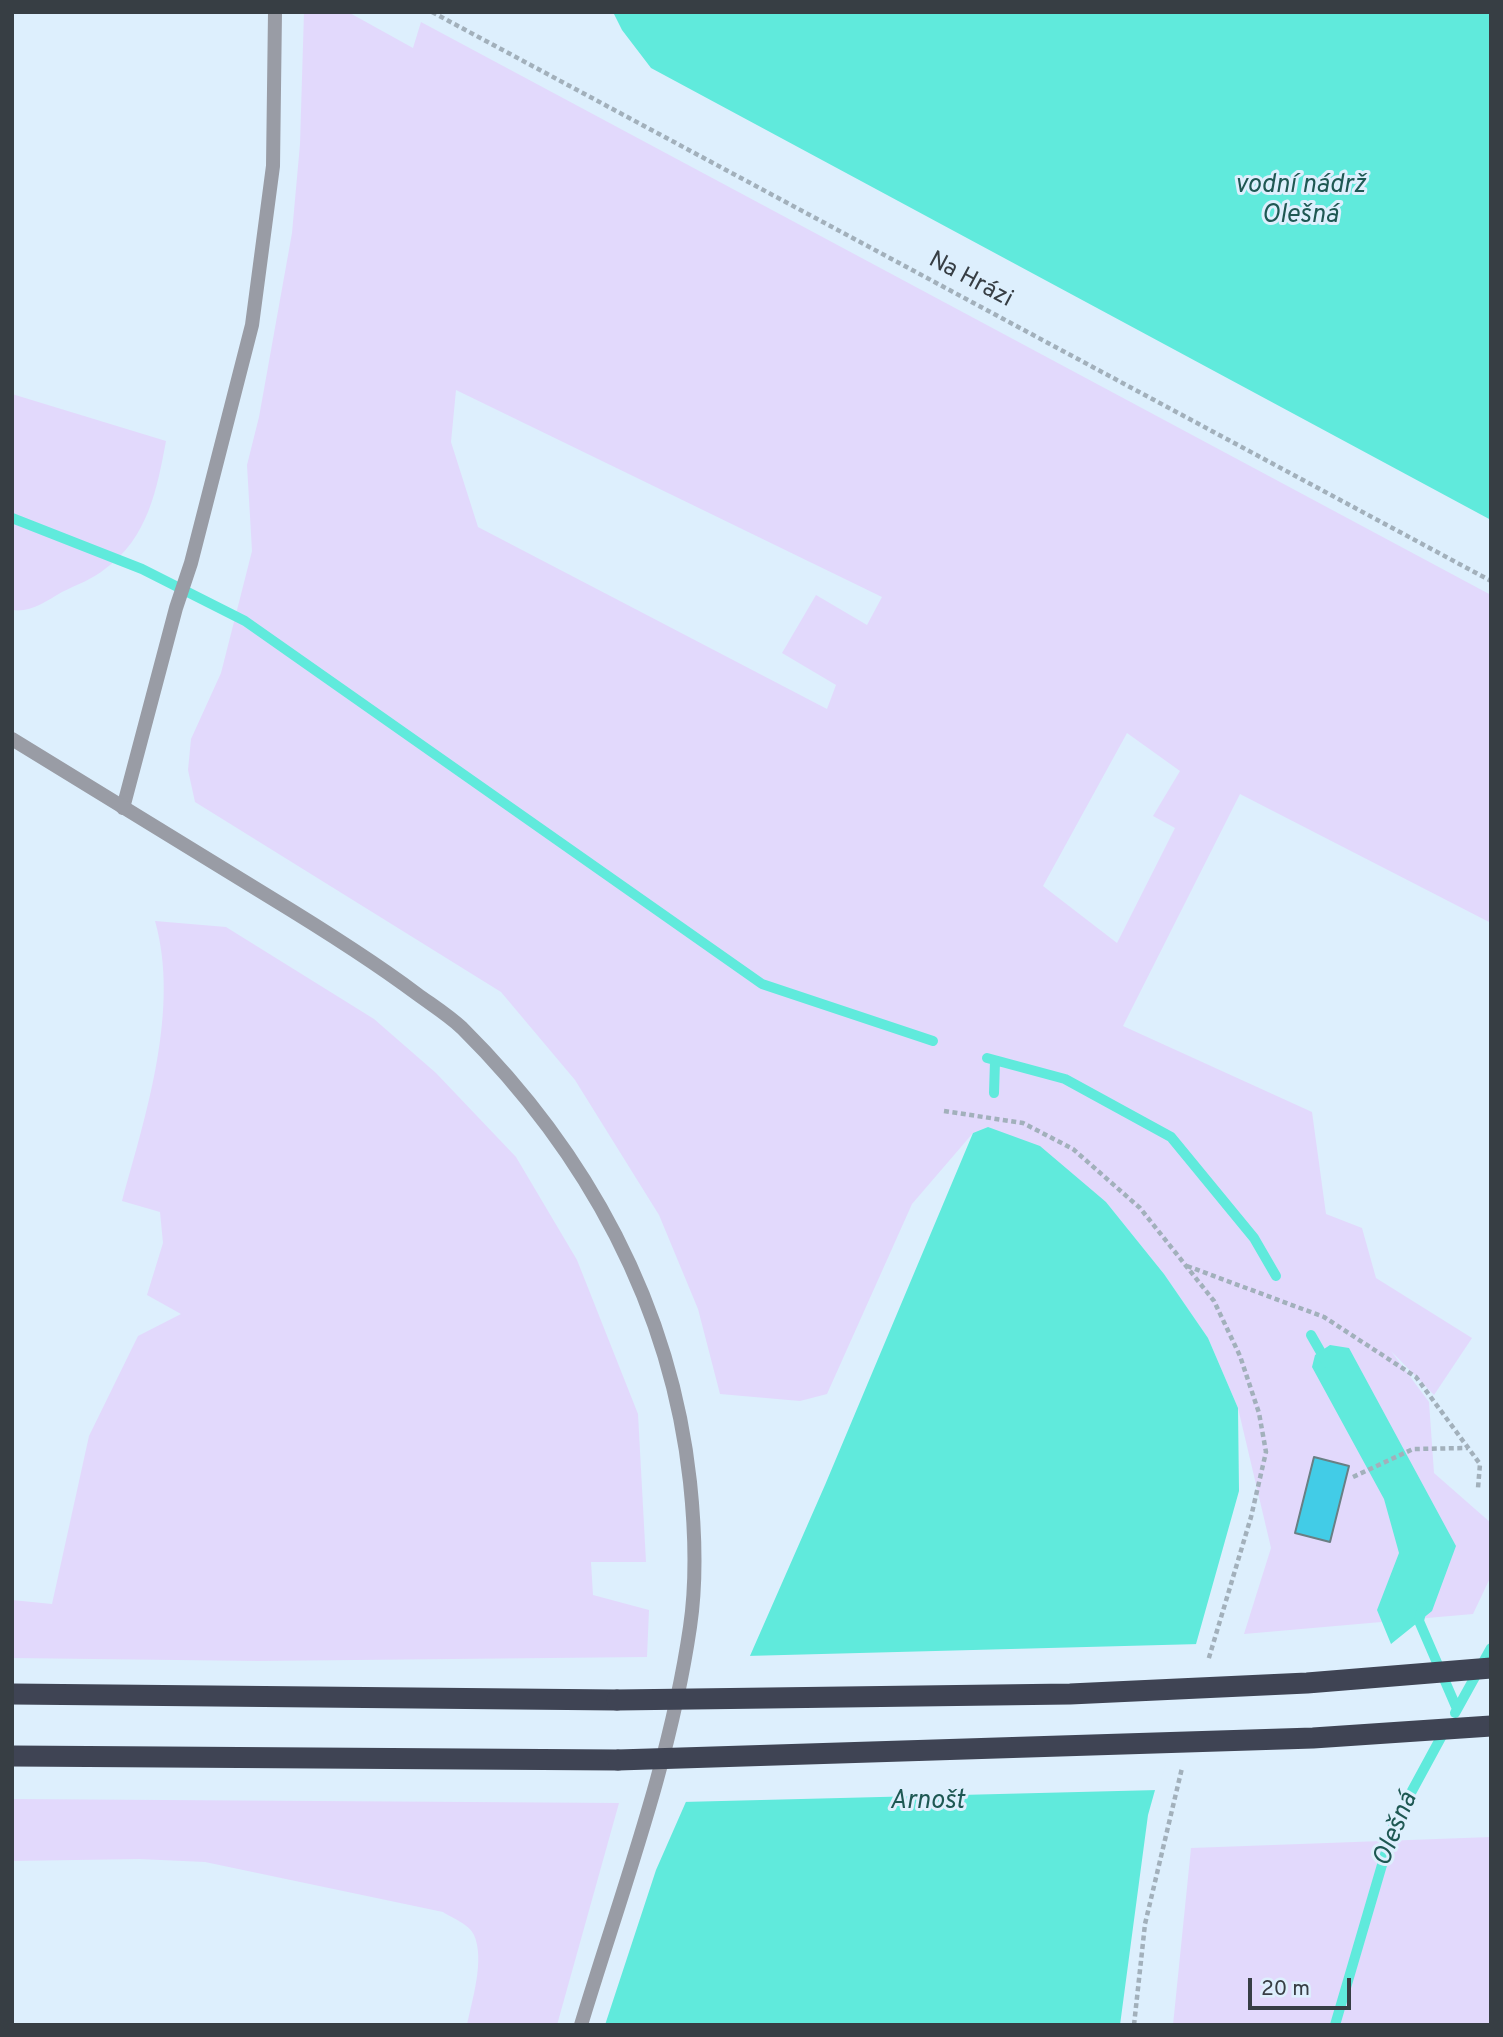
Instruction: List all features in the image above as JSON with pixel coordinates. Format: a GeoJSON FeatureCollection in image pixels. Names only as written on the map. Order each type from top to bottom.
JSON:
{"type":"FeatureCollection","features":[{"type":"Feature","properties":{"kind":"highway"},"geometry":{"type":"LineString","coordinates":[[12,1694],[617,1700],[1070,1694],[1307,1682],[1491,1668]]}},
{"type":"Feature","properties":{"kind":"highway"},"geometry":{"type":"LineString","coordinates":[[12,1756],[618,1760],[1273,1740],[1491,1727]]}},
{"type":"Feature","properties":{"kind":"street"},"geometry":{"type":"LineString","coordinates":[[123,808],[176,608],[191,563],[252,325],[273,166],[275,12]]}},
{"type":"Feature","properties":{"kind":"street"},"geometry":{"type":"LineString","coordinates":[[12,740],[368,957],[459,1026],[542,1117],[601,1206],[642,1286],[666,1353],[686,1445],[695,1528],[691,1623],[673,1725],[581,2025]]}},
{"type":"Feature","properties":{"kind":"path","name":"Na Hrázi"},"geometry":{"type":"LineString","coordinates":[[432,12],[1491,581]]}},
{"type":"Feature","properties":{"kind":"path"},"geometry":{"type":"LineString","coordinates":[[944,1111],[1023,1123],[1073,1149],[1140,1208],[1214,1301],[1240,1356],[1259,1413],[1266,1452],[1251,1517],[1208,1662]]}},
{"type":"Feature","properties":{"kind":"path"},"geometry":{"type":"LineString","coordinates":[[1186,1266],[1324,1317],[1416,1377],[1480,1464],[1478,1488]]}},
{"type":"Feature","properties":{"kind":"path"},"geometry":{"type":"LineString","coordinates":[[1353,1477],[1413,1449],[1468,1448]]}},
{"type":"Feature","properties":{"kind":"path"},"geometry":{"type":"LineString","coordinates":[[1134,2025],[1145,1924],[1185,1754]]}},
{"type":"Feature","properties":{"kind":"shaded area"},"geometry":{"type":"Polygon","coordinates":[[[304,12],[348,12],[413,48],[421,22],[1491,595],[1491,923],[1240,794],[1123,1026],[1312,1112],[1326,1214],[1362,1228],[1376,1278],[1472,1338],[1434,1395],[1391,1351],[1429,1402],[1434,1473],[1491,1523],[1491,1576],[1473,1614],[1244,1634],[1271,1548],[1238,1408],[1208,1338],[1164,1274],[1106,1202],[988,1127],[973,1133],[912,1204],[827,1394],[800,1401],[720,1394],[698,1309],[659,1215],[575,1080],[501,992],[195,802],[188,770],[191,739],[221,673],[252,551],[247,465],[259,417],[292,233],[300,144],[304,12]],[[456,390],[451,442],[478,527],[827,709],[836,685],[782,653],[816,595],[867,625],[882,597],[456,390]],[[1127,733],[1043,886],[1117,943],[1175,828],[1153,816],[1180,771],[1127,733]]]}},
{"type":"Feature","properties":{"kind":"shaded area"},"geometry":{"type":"Polygon","coordinates":[[[12,394],[166,441],[159,477],[148,511],[141,528],[120,557],[90,579],[25,610],[12,610],[12,394]]]}},
{"type":"Feature","properties":{"kind":"shaded area"},"geometry":{"type":"Polygon","coordinates":[[[155,921],[226,927],[374,1019],[436,1073],[516,1157],[577,1260],[638,1414],[646,1562],[591,1562],[593,1595],[649,1610],[647,1657],[258,1661],[12,1658],[12,1600],[52,1604],[89,1436],[138,1336],[181,1314],[147,1295],[163,1243],[160,1212],[122,1201],[150,1097],[162,1025],[162,955],[155,921]]]}},
{"type":"Feature","properties":{"kind":"shaded area"},"geometry":{"type":"Polygon","coordinates":[[[12,1799],[619,1803],[557,2025],[467,2025],[478,1968],[477,1945],[468,1928],[443,1912],[205,1862],[139,1859],[12,1861],[12,1799]]]}},
{"type":"Feature","properties":{"kind":"shaded area"},"geometry":{"type":"Polygon","coordinates":[[[1491,1837],[1491,2025],[1173,2025],[1191,1848],[1491,1837]]]}},
{"type":"Feature","properties":{"kind":"water","name":"vodní nádrž Olešná"},"geometry":{"type":"Polygon","coordinates":[[[613,12],[1491,12],[1491,520],[651,68],[622,30],[613,12]]]}},
{"type":"Feature","properties":{"kind":"water","name":"Arnošt"},"geometry":{"type":"Polygon","coordinates":[[[988,1127],[1040,1146],[1106,1202],[1164,1274],[1208,1338],[1238,1408],[1239,1491],[1148,1815],[1120,2025],[605,2025],[656,1870],[825,1485],[973,1133],[988,1127]]]}},
{"type":"Feature","properties":{"kind":"water"},"geometry":{"type":"Polygon","coordinates":[[[1330,1345],[1349,1348],[1456,1546],[1432,1611],[1391,1644],[1377,1610],[1399,1553],[1384,1499],[1312,1367],[1315,1355],[1330,1345]]]}},
{"type":"Feature","properties":{"kind":"pier"},"geometry":{"type":"Polygon","coordinates":[[[1200,1644],[1158,1790],[682,1802],[746,1656],[1200,1644]]]}},
{"type":"Feature","properties":{"kind":"building"},"geometry":{"type":"Polygon","coordinates":[[[1314,1457],[1349,1466],[1330,1542],[1295,1533],[1314,1457]]]}},
{"type":"Feature","properties":{"kind":"waterway"},"geometry":{"type":"LineString","coordinates":[[12,518],[142,569],[245,621],[762,984],[933,1041]]}},
{"type":"Feature","properties":{"kind":"waterway"},"geometry":{"type":"LineString","coordinates":[[987,1058],[1065,1079],[1171,1137],[1254,1238],[1276,1276]]}},
{"type":"Feature","properties":{"kind":"waterway"},"geometry":{"type":"LineString","coordinates":[[994,1093],[995,1061]]}},
{"type":"Feature","properties":{"kind":"waterway"},"geometry":{"type":"LineString","coordinates":[[1311,1335],[1327,1363]]}},
{"type":"Feature","properties":{"kind":"waterway"},"geometry":{"type":"LineString","coordinates":[[1422,1608],[1419,1621],[1457,1709]]}},
{"type":"Feature","properties":{"kind":"waterway","name":"Olešná"},"geometry":{"type":"LineString","coordinates":[[1455,1713],[1491,1648]]}},
{"type":"Feature","properties":{"kind":"waterway","name":"Olešná"},"geometry":{"type":"LineString","coordinates":[[1335,2025],[1394,1824],[1445,1730]]}}]}
